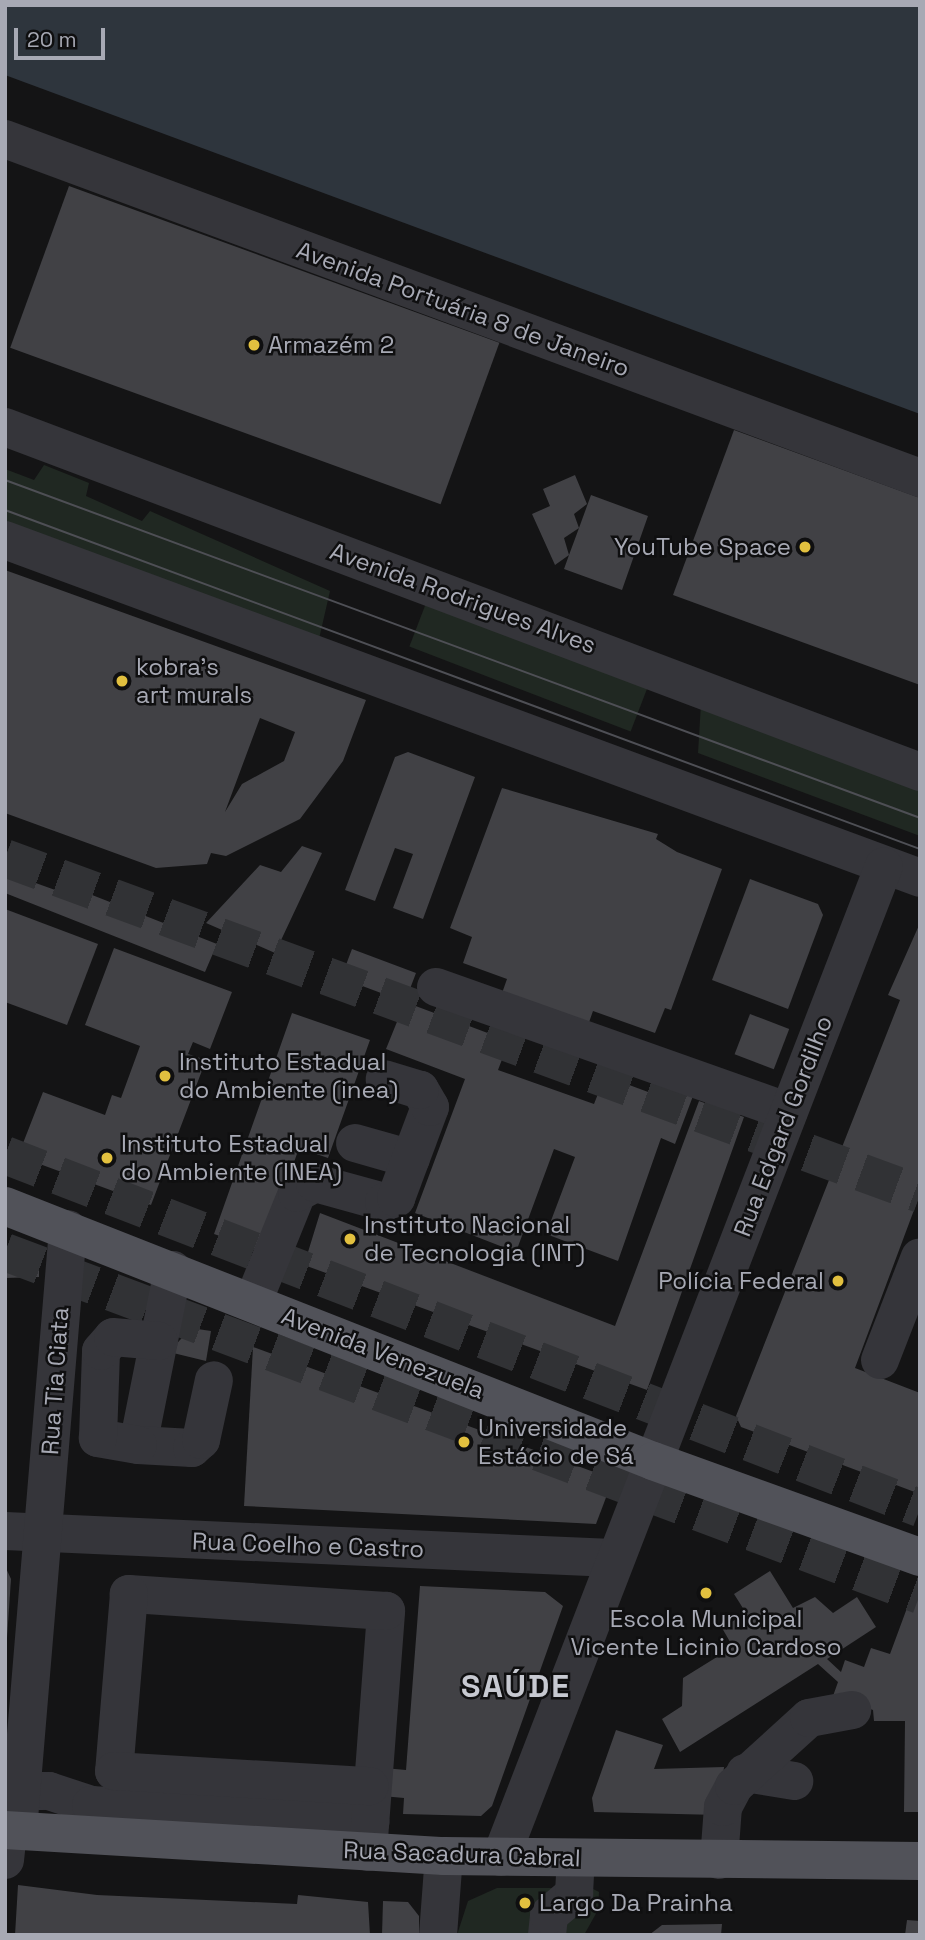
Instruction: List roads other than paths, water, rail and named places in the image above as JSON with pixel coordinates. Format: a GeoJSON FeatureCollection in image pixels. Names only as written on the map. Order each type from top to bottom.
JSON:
{"type":"FeatureCollection","features":[{"type":"Feature","properties":{"kind":"main road","name":"Avenida Venezuela"},"geometry":{"type":"LineString","coordinates":[[5,1206],[653,1461],[920,1557]]}},
{"type":"Feature","properties":{"kind":"main road","name":"Rua Sacadura Cabral"},"geometry":{"type":"LineString","coordinates":[[9,1838],[369,1820],[444,1856],[920,1861]]}},
{"type":"Feature","properties":{"kind":"street","name":"Avenida Portuária 8 de Janeiro"},"geometry":{"type":"LineString","coordinates":[[5,139],[920,478]]}},
{"type":"Feature","properties":{"kind":"street","name":"Avenida Rodrigues Alves"},"geometry":{"type":"LineString","coordinates":[[5,428],[920,772]]}},
{"type":"Feature","properties":{"kind":"street"},"geometry":{"type":"LineString","coordinates":[[5,540],[920,878]]}},
{"type":"Feature","properties":{"kind":"street","name":"Rua Edgard Gordilho"},"geometry":{"type":"LineString","coordinates":[[501,1857],[612,1558],[653,1461],[884,866]]}},
{"type":"Feature","properties":{"kind":"street"},"geometry":{"type":"LineString","coordinates":[[436,988],[789,1112]]}},
{"type":"Feature","properties":{"kind":"street"},"geometry":{"type":"LineString","coordinates":[[253,1302],[297,1193],[315,1183],[384,1202],[396,1198],[429,1098],[385,1079]]}},
{"type":"Feature","properties":{"kind":"street"},"geometry":{"type":"LineString","coordinates":[[355,1143],[411,1159]]}},
{"type":"Feature","properties":{"kind":"street","name":"Rua Tia Ciata"},"geometry":{"type":"LineString","coordinates":[[9,1838],[21,1791],[68,1229]]}},
{"type":"Feature","properties":{"kind":"street"},"geometry":{"type":"LineString","coordinates":[[880,1360],[909,1318],[920,1257]]}},
{"type":"Feature","properties":{"kind":"street"},"geometry":{"type":"LineString","coordinates":[[138,1445],[173,1270]]}},
{"type":"Feature","properties":{"kind":"street"},"geometry":{"type":"LineString","coordinates":[[159,1341],[113,1337],[101,1351],[98,1438],[138,1445],[192,1448],[201,1440],[214,1380]]}},
{"type":"Feature","properties":{"kind":"street","name":"Rua Coelho e Castro"},"geometry":{"type":"LineString","coordinates":[[5,1531],[612,1558]]}},
{"type":"Feature","properties":{"kind":"street"},"geometry":{"type":"LineString","coordinates":[[128,1594],[386,1611],[369,1820],[114,1771],[128,1594]]}},
{"type":"Feature","properties":{"kind":"street"},"geometry":{"type":"LineString","coordinates":[[719,1860],[723,1807],[745,1773],[809,1718],[852,1710]]}},
{"type":"Feature","properties":{"kind":"street"},"geometry":{"type":"LineString","coordinates":[[745,1773],[794,1781]]}},
{"type":"Feature","properties":{"kind":"street"},"geometry":{"type":"LineString","coordinates":[[21,1791],[49,1791],[91,1805],[369,1820]]}},
{"type":"Feature","properties":{"kind":"street"},"geometry":{"type":"LineString","coordinates":[[438,1935],[444,1856]]}},
{"type":"Feature","properties":{"kind":"street"},"geometry":{"type":"LineString","coordinates":[[547,1935],[549,1915],[574,1894],[576,1858]]}},
{"type":"Feature","properties":{"kind":"tunnel"},"geometry":{"type":"LineString","coordinates":[[5,858],[920,1194]]}},
{"type":"Feature","properties":{"kind":"tunnel"},"geometry":{"type":"LineString","coordinates":[[5,1155],[920,1508]]}},
{"type":"Feature","properties":{"kind":"tunnel"},"geometry":{"type":"LineString","coordinates":[[5,1252],[920,1595]]}},
{"type":"Feature","properties":{"kind":"tram line"},"geometry":{"type":"LineString","coordinates":[[5,480],[920,818]]}},
{"type":"Feature","properties":{"kind":"tram line"},"geometry":{"type":"LineString","coordinates":[[5,510],[920,849]]}},
{"type":"Feature","properties":{"kind":"place","name":"Armazém 2"},"geometry":{"type":"Point","coordinates":[254,345]}},
{"type":"Feature","properties":{"kind":"place","name":"YouTube Space"},"geometry":{"type":"Point","coordinates":[805,547]}},
{"type":"Feature","properties":{"kind":"place","name":"kobra’s art murals"},"geometry":{"type":"Point","coordinates":[122,681]}},
{"type":"Feature","properties":{"kind":"place","name":"Instituto Estadual do Ambiente (inea)"},"geometry":{"type":"Point","coordinates":[165,1076]}},
{"type":"Feature","properties":{"kind":"place","name":"Instituto Estadual do Ambiente (INEA)"},"geometry":{"type":"Point","coordinates":[107,1158]}},
{"type":"Feature","properties":{"kind":"place","name":"Instituto Nacional de Tecnologia (INT)"},"geometry":{"type":"Point","coordinates":[350,1239]}},
{"type":"Feature","properties":{"kind":"place","name":"Polícia Federal"},"geometry":{"type":"Point","coordinates":[838,1281]}},
{"type":"Feature","properties":{"kind":"place","name":"Universidade Estácio de Sá"},"geometry":{"type":"Point","coordinates":[464,1442]}},
{"type":"Feature","properties":{"kind":"place","name":"Escola Municipal Vicente Licinio Cardoso"},"geometry":{"type":"Point","coordinates":[706,1593]}},
{"type":"Feature","properties":{"kind":"place","name":"Largo Da Prainha"},"geometry":{"type":"Point","coordinates":[525,1903]}},
{"type":"Feature","properties":{"kind":"district","name":"SAÚDE"},"geometry":{"type":"Point","coordinates":[516,1686]}}]}
